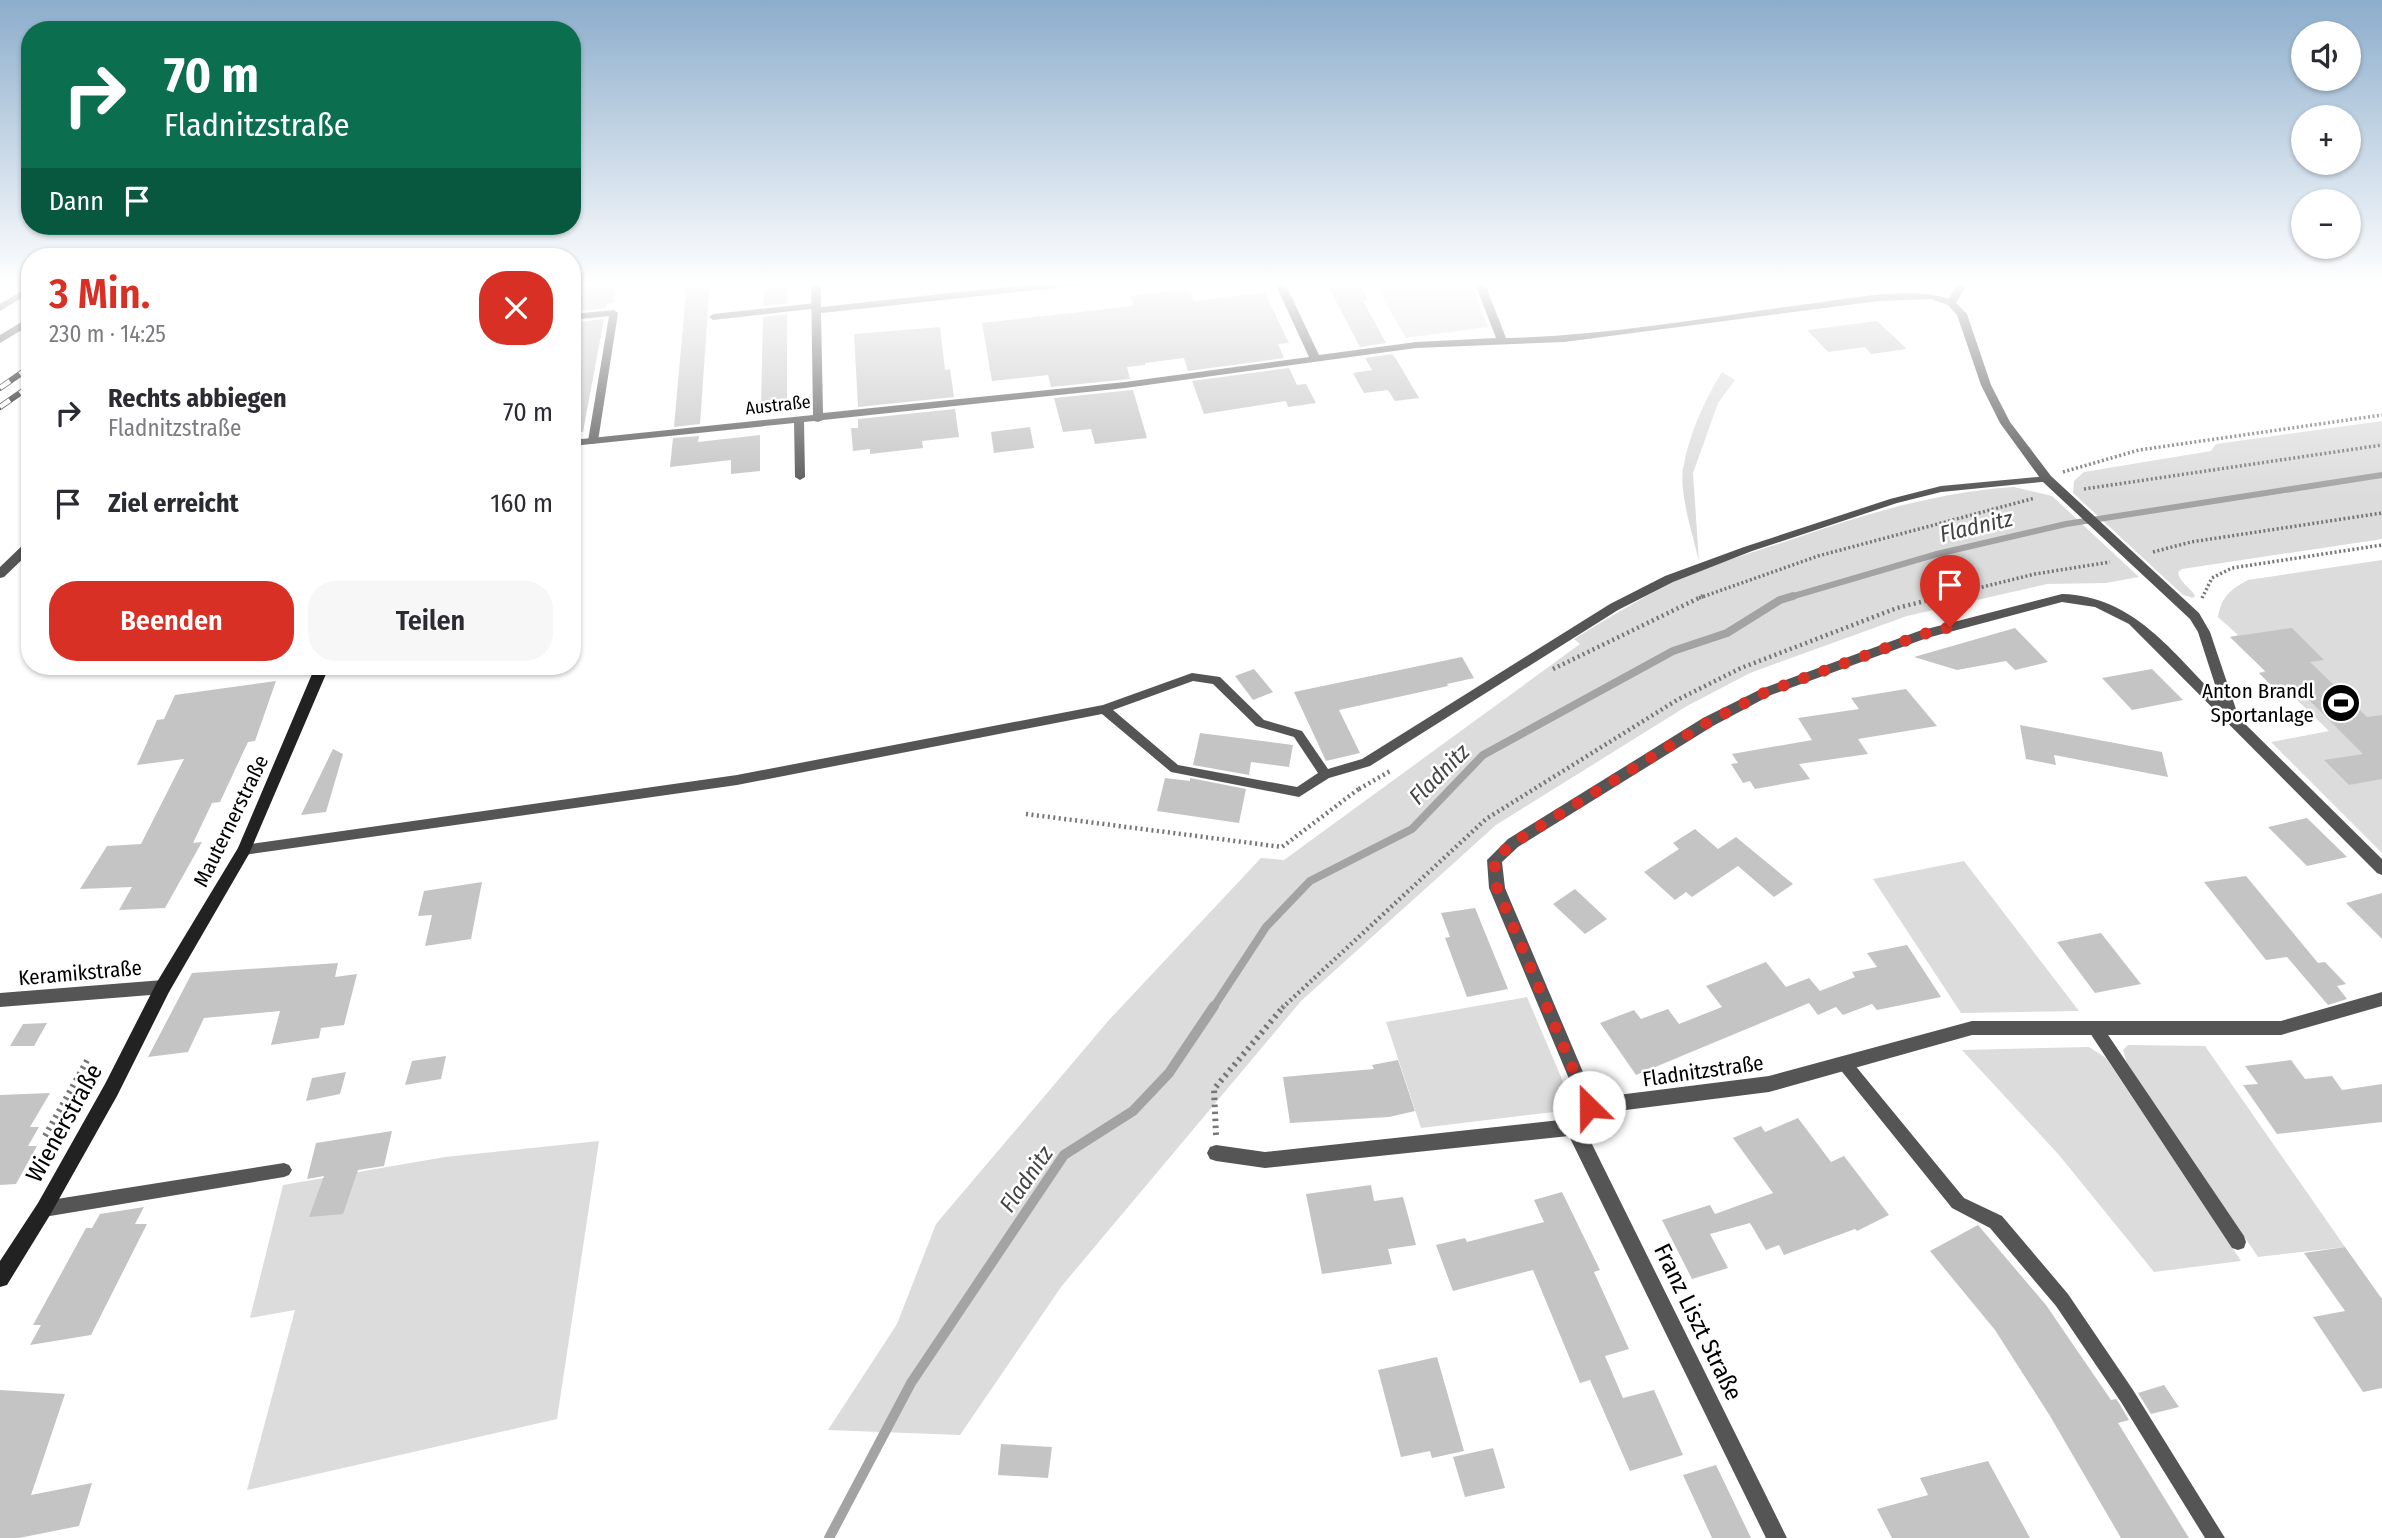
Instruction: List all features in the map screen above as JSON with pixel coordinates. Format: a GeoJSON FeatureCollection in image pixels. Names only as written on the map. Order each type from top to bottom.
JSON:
{"type":"FeatureCollection","features":[{"type":"Feature","properties":{"kind":"street"},"geometry":{"type":"LineString","coordinates":[[817,353],[818,419]]}},
{"type":"Feature","properties":{"kind":"street"},"geometry":{"type":"LineString","coordinates":[[1313,353],[1315,358]]}},
{"type":"Feature","properties":{"kind":"street","name":"Austraße"},"geometry":{"type":"LineString","coordinates":[[581,442],[818,419],[1125,384],[1358,353]]}},
{"type":"Feature","properties":{"kind":"street"},"geometry":{"type":"LineString","coordinates":[[1975,353],[1986,384],[2005,423],[2047,479],[2195,616],[2204,632],[2235,722]]}},
{"type":"Feature","properties":{"kind":"street"},"geometry":{"type":"LineString","coordinates":[[0,574],[21,554]]}},
{"type":"Feature","properties":{"kind":"street"},"geometry":{"type":"LineString","coordinates":[[1216,1153],[1265,1160],[1574,1128],[1589,1107],[1497,888],[1494,860],[1513,843],[1708,722],[1766,692],[1924,634],[2029,606],[2062,598],[2084,598],[2110,607],[2133,621],[2382,869]]}},
{"type":"Feature","properties":{"kind":"street","name":"Mauternerstraße"},"geometry":{"type":"LineString","coordinates":[[163,987],[244,850],[319,675]]}},
{"type":"Feature","properties":{"kind":"street","name":"Keramikstraße"},"geometry":{"type":"LineString","coordinates":[[0,1000],[163,987]]}},
{"type":"Feature","properties":{"kind":"street","name":"Wienerstraße"},"geometry":{"type":"LineString","coordinates":[[0,1278],[44,1209],[111,1090],[163,987]]}},
{"type":"Feature","properties":{"kind":"street","name":"Fladnitzstraße"},"geometry":{"type":"LineString","coordinates":[[1589,1107],[1769,1084],[1972,1028],[2281,1028],[2382,999]]}},
{"type":"Feature","properties":{"kind":"street","name":"Franz Liszt Straße"},"geometry":{"type":"LineString","coordinates":[[1574,1128],[1777,1538]]}},
{"type":"Feature","properties":{"kind":"lane"},"geometry":{"type":"LineString","coordinates":[[593,441],[607,353]]}},
{"type":"Feature","properties":{"kind":"lane"},"geometry":{"type":"LineString","coordinates":[[799,421],[800,477]]}},
{"type":"Feature","properties":{"kind":"lane"},"geometry":{"type":"LineString","coordinates":[[1104,709],[1175,769],[1299,792],[1325,774],[1366,763],[1604,614],[1669,579],[1760,544],[1894,501],[1952,488],[2047,479]]}},
{"type":"Feature","properties":{"kind":"lane"},"geometry":{"type":"LineString","coordinates":[[244,850],[737,780],[1104,709],[1192,677],[1216,680],[1260,723],[1298,734],[1325,774]]}},
{"type":"Feature","properties":{"kind":"lane"},"geometry":{"type":"LineString","coordinates":[[2095,1028],[2238,1242]]}},
{"type":"Feature","properties":{"kind":"lane"},"geometry":{"type":"LineString","coordinates":[[1844,1063],[1958,1203],[1996,1222],[2062,1300],[2127,1396],[2216,1538]]}},
{"type":"Feature","properties":{"kind":"lane"},"geometry":{"type":"LineString","coordinates":[[44,1209],[284,1170]]}},
{"type":"Feature","properties":{"kind":"path"},"geometry":{"type":"LineString","coordinates":[[2047,479],[2101,459],[2139,450],[2382,415]]}},
{"type":"Feature","properties":{"kind":"path"},"geometry":{"type":"LineString","coordinates":[[1546,672],[1652,618],[1746,580],[1904,529],[2059,492],[2382,445]]}},
{"type":"Feature","properties":{"kind":"path"},"geometry":{"type":"LineString","coordinates":[[2195,616],[2201,607],[2203,587],[2215,573],[2246,565],[2382,545]]}},
{"type":"Feature","properties":{"kind":"path"},"geometry":{"type":"LineString","coordinates":[[1026,814],[1282,847],[1359,789],[1366,763]]}},
{"type":"Feature","properties":{"kind":"path"},"geometry":{"type":"LineString","coordinates":[[1216,1153],[1214,1089],[1293,995],[1486,820]]}},
{"type":"Feature","properties":{"kind":"path"},"geometry":{"type":"LineString","coordinates":[[45,1136],[89,1057]]}},
{"type":"Feature","properties":{"kind":"shaded area"},"geometry":{"type":"Polygon","coordinates":[[[1722,372],[1735,380],[1718,403],[1693,473],[1699,561],[1685,502],[1683,469],[1698,418],[1722,372]]]}},
{"type":"Feature","properties":{"kind":"shaded area"},"geometry":{"type":"Polygon","coordinates":[[[2382,421],[2382,539],[2182,569],[2178,572],[2179,576],[2195,596],[2193,598],[2183,595],[2073,493],[2074,481],[2084,472],[2211,451],[2216,444],[2382,421]]]}},
{"type":"Feature","properties":{"kind":"shaded area"},"geometry":{"type":"Polygon","coordinates":[[[2014,487],[2052,496],[2139,577],[2106,583],[2047,584],[1907,616],[1750,673],[1687,706],[1496,825],[1301,1001],[1061,1287],[960,1435],[828,1430],[897,1324],[936,1224],[1109,1020],[1261,858],[1284,860],[1580,644],[1574,639],[1671,583],[1733,559],[1877,512],[1958,494],[2014,487]]]}},
{"type":"Feature","properties":{"kind":"shaded area","name":"Anton Brandl Sportanlage"},"geometry":{"type":"Polygon","coordinates":[[[2382,560],[2382,853],[2271,742],[2329,731],[2293,696],[2283,697],[2259,673],[2265,671],[2230,637],[2238,635],[2218,617],[2228,594],[2248,580],[2382,560]]]}},
{"type":"Feature","properties":{"kind":"shaded area"},"geometry":{"type":"Polygon","coordinates":[[[1964,861],[2079,1011],[1961,1013],[1873,879],[1964,861]]]}},
{"type":"Feature","properties":{"kind":"shaded area"},"geometry":{"type":"Polygon","coordinates":[[[1527,997],[1567,1091],[1554,1112],[1421,1128],[1386,1022],[1527,997]]]}},
{"type":"Feature","properties":{"kind":"shaded area"},"geometry":{"type":"Polygon","coordinates":[[[2128,1045],[2205,1046],[2345,1247],[2258,1257],[2127,1063],[2123,1050],[2128,1045]]]}},
{"type":"Feature","properties":{"kind":"shaded area"},"geometry":{"type":"Polygon","coordinates":[[[2089,1047],[2106,1058],[2241,1261],[2154,1272],[2059,1155],[1962,1050],[2089,1047]]]}},
{"type":"Feature","properties":{"kind":"shaded area"},"geometry":{"type":"Polygon","coordinates":[[[599,1141],[557,1419],[247,1490],[295,1310],[250,1318],[283,1185],[445,1157],[599,1141]]]}},
{"type":"Feature","properties":{"kind":"building"},"geometry":{"type":"Polygon","coordinates":[[[581,353],[598,353],[583,432],[581,353]]]}},
{"type":"Feature","properties":{"kind":"building"},"geometry":{"type":"Polygon","coordinates":[[[681,353],[705,353],[700,424],[674,427],[681,353]]]}},
{"type":"Feature","properties":{"kind":"building"},"geometry":{"type":"Polygon","coordinates":[[[762,353],[787,353],[787,402],[761,405],[762,353]]]}},
{"type":"Feature","properties":{"kind":"building"},"geometry":{"type":"Polygon","coordinates":[[[855,353],[943,353],[945,370],[950,369],[954,397],[858,407],[855,353]]]}},
{"type":"Feature","properties":{"kind":"building"},"geometry":{"type":"Polygon","coordinates":[[[987,353],[1282,353],[1284,358],[1188,371],[1184,358],[1127,367],[1130,379],[1051,387],[1048,375],[992,381],[987,353]]]}},
{"type":"Feature","properties":{"kind":"building"},"geometry":{"type":"Polygon","coordinates":[[[1392,354],[1419,398],[1395,401],[1388,390],[1364,393],[1353,373],[1372,370],[1365,358],[1392,354]]]}},
{"type":"Feature","properties":{"kind":"building"},"geometry":{"type":"Polygon","coordinates":[[[1289,368],[1297,385],[1306,384],[1316,403],[1288,407],[1286,401],[1204,414],[1192,381],[1289,368]]]}},
{"type":"Feature","properties":{"kind":"building"},"geometry":{"type":"Polygon","coordinates":[[[1133,390],[1147,438],[1095,444],[1091,429],[1063,432],[1054,398],[1133,390]]]}},
{"type":"Feature","properties":{"kind":"building"},"geometry":{"type":"Polygon","coordinates":[[[955,409],[959,437],[922,441],[923,448],[870,454],[870,449],[853,451],[851,428],[858,428],[858,419],[955,409]]]}},
{"type":"Feature","properties":{"kind":"building"},"geometry":{"type":"Polygon","coordinates":[[[1030,427],[1034,448],[994,453],[991,432],[1030,427]]]}},
{"type":"Feature","properties":{"kind":"building"},"geometry":{"type":"Polygon","coordinates":[[[760,435],[760,471],[731,474],[731,460],[670,467],[673,438],[699,436],[698,442],[760,435]]]}},
{"type":"Feature","properties":{"kind":"building"},"geometry":{"type":"Polygon","coordinates":[[[2015,628],[2048,662],[2015,670],[2006,661],[1957,670],[1914,657],[2015,628]]]}},
{"type":"Feature","properties":{"kind":"building"},"geometry":{"type":"Polygon","coordinates":[[[2292,628],[2324,660],[2310,662],[2367,717],[2382,715],[2382,779],[2349,785],[2324,760],[2363,754],[2303,694],[2283,697],[2259,673],[2266,672],[2230,637],[2292,628]]]}},
{"type":"Feature","properties":{"kind":"building"},"geometry":{"type":"Polygon","coordinates":[[[1462,657],[1474,678],[1339,710],[1360,753],[1326,761],[1294,692],[1462,657]]]}},
{"type":"Feature","properties":{"kind":"building"},"geometry":{"type":"Polygon","coordinates":[[[1254,669],[1273,692],[1253,700],[1235,676],[1254,669]]]}},
{"type":"Feature","properties":{"kind":"building"},"geometry":{"type":"Polygon","coordinates":[[[2152,669],[2183,700],[2132,710],[2102,678],[2152,669]]]}},
{"type":"Feature","properties":{"kind":"building"},"geometry":{"type":"Polygon","coordinates":[[[276,681],[255,741],[248,742],[220,802],[212,803],[193,843],[202,842],[165,908],[119,910],[132,887],[80,889],[107,846],[141,844],[184,759],[137,765],[157,720],[164,719],[175,695],[276,681]]]}},
{"type":"Feature","properties":{"kind":"building"},"geometry":{"type":"Polygon","coordinates":[[[1906,689],[1937,726],[1858,739],[1868,754],[1799,764],[1810,779],[1755,789],[1750,781],[1743,783],[1731,764],[1738,763],[1732,754],[1812,740],[1798,718],[1859,709],[1851,698],[1906,689]]]}},
{"type":"Feature","properties":{"kind":"building"},"geometry":{"type":"Polygon","coordinates":[[[2020,725],[2162,752],[2168,777],[2054,755],[2056,765],[2026,759],[2020,725]]]}},
{"type":"Feature","properties":{"kind":"building"},"geometry":{"type":"Polygon","coordinates":[[[1200,733],[1293,745],[1289,767],[1251,762],[1249,775],[1193,765],[1200,733]]]}},
{"type":"Feature","properties":{"kind":"building"},"geometry":{"type":"Polygon","coordinates":[[[333,749],[343,754],[326,812],[301,815],[333,749]]]}},
{"type":"Feature","properties":{"kind":"building"},"geometry":{"type":"Polygon","coordinates":[[[1165,778],[1190,781],[1190,778],[1246,789],[1239,823],[1157,811],[1165,778]]]}},
{"type":"Feature","properties":{"kind":"building"},"geometry":{"type":"Polygon","coordinates":[[[2307,818],[2347,857],[2307,866],[2268,827],[2307,818]]]}},
{"type":"Feature","properties":{"kind":"building"},"geometry":{"type":"Polygon","coordinates":[[[1695,829],[1718,849],[1736,837],[1793,884],[1774,897],[1738,866],[1692,897],[1686,892],[1675,900],[1644,872],[1679,849],[1673,843],[1695,829]]]}},
{"type":"Feature","properties":{"kind":"building"},"geometry":{"type":"Polygon","coordinates":[[[2246,876],[2318,963],[2325,962],[2346,984],[2337,986],[2347,999],[2328,1005],[2287,957],[2266,960],[2204,882],[2246,876]]]}},
{"type":"Feature","properties":{"kind":"building"},"geometry":{"type":"Polygon","coordinates":[[[482,882],[471,939],[425,946],[432,915],[418,916],[424,891],[482,882]]]}},
{"type":"Feature","properties":{"kind":"building"},"geometry":{"type":"Polygon","coordinates":[[[1575,889],[1607,919],[1585,934],[1553,904],[1575,889]]]}},
{"type":"Feature","properties":{"kind":"building"},"geometry":{"type":"Polygon","coordinates":[[[2382,893],[2382,939],[2346,903],[2382,893]]]}},
{"type":"Feature","properties":{"kind":"building"},"geometry":{"type":"Polygon","coordinates":[[[1475,908],[1508,989],[1467,997],[1445,938],[1450,937],[1441,913],[1475,908]]]}},
{"type":"Feature","properties":{"kind":"building"},"geometry":{"type":"Polygon","coordinates":[[[2101,933],[2141,984],[2095,993],[2057,942],[2101,933]]]}},
{"type":"Feature","properties":{"kind":"building"},"geometry":{"type":"Polygon","coordinates":[[[1907,945],[1941,997],[1877,1010],[1872,1004],[1843,1015],[1836,1007],[1818,1015],[1809,1003],[1636,1075],[1600,1023],[1634,1010],[1641,1019],[1668,1009],[1679,1024],[1722,1007],[1706,986],[1766,962],[1786,987],[1809,978],[1820,991],[1855,977],[1852,972],[1877,967],[1867,953],[1907,945]]]}},
{"type":"Feature","properties":{"kind":"building"},"geometry":{"type":"Polygon","coordinates":[[[338,963],[335,977],[357,974],[344,1025],[321,1028],[319,1038],[271,1045],[280,1011],[204,1018],[188,1052],[148,1057],[192,973],[338,963]]]}},
{"type":"Feature","properties":{"kind":"building"},"geometry":{"type":"Polygon","coordinates":[[[47,1023],[34,1046],[10,1046],[23,1024],[47,1023]]]}},
{"type":"Feature","properties":{"kind":"building"},"geometry":{"type":"Polygon","coordinates":[[[446,1056],[441,1079],[405,1085],[412,1061],[446,1056]]]}},
{"type":"Feature","properties":{"kind":"building"},"geometry":{"type":"Polygon","coordinates":[[[1398,1060],[1415,1111],[1389,1117],[1290,1123],[1283,1077],[1374,1069],[1372,1065],[1398,1060]]]}},
{"type":"Feature","properties":{"kind":"building"},"geometry":{"type":"Polygon","coordinates":[[[2291,1060],[2305,1079],[2332,1076],[2342,1090],[2382,1084],[2382,1122],[2277,1134],[2243,1085],[2258,1084],[2245,1066],[2291,1060]]]}},
{"type":"Feature","properties":{"kind":"building"},"geometry":{"type":"Polygon","coordinates":[[[346,1072],[340,1094],[306,1101],[312,1078],[346,1072]]]}},
{"type":"Feature","properties":{"kind":"building"},"geometry":{"type":"Polygon","coordinates":[[[50,1093],[30,1127],[39,1127],[28,1146],[37,1146],[16,1184],[0,1185],[0,1095],[50,1093]]]}},
{"type":"Feature","properties":{"kind":"building"},"geometry":{"type":"Polygon","coordinates":[[[1798,1118],[1831,1162],[1844,1156],[1889,1215],[1857,1231],[1855,1229],[1784,1255],[1779,1245],[1766,1250],[1750,1223],[1710,1234],[1728,1268],[1692,1279],[1662,1220],[1710,1205],[1715,1214],[1773,1193],[1733,1138],[1761,1126],[1765,1132],[1798,1118]]]}},
{"type":"Feature","properties":{"kind":"building"},"geometry":{"type":"Polygon","coordinates":[[[392,1131],[384,1166],[358,1170],[343,1214],[309,1217],[324,1176],[307,1179],[316,1143],[392,1131]]]}},
{"type":"Feature","properties":{"kind":"building"},"geometry":{"type":"Polygon","coordinates":[[[1371,1185],[1374,1201],[1403,1197],[1416,1245],[1388,1249],[1392,1264],[1322,1274],[1306,1194],[1371,1185]]]}},
{"type":"Feature","properties":{"kind":"building"},"geometry":{"type":"Polygon","coordinates":[[[1562,1192],[1600,1270],[1594,1272],[1629,1349],[1605,1356],[1623,1398],[1654,1390],[1683,1455],[1630,1471],[1590,1380],[1580,1383],[1533,1270],[1453,1291],[1436,1245],[1465,1238],[1467,1242],[1544,1222],[1534,1200],[1562,1192]]]}},
{"type":"Feature","properties":{"kind":"building"},"geometry":{"type":"Polygon","coordinates":[[[144,1207],[135,1224],[147,1224],[91,1335],[30,1345],[41,1325],[33,1325],[86,1228],[92,1228],[100,1214],[144,1207]]]}},
{"type":"Feature","properties":{"kind":"building"},"geometry":{"type":"Polygon","coordinates":[[[1978,1225],[2046,1305],[2111,1400],[2116,1399],[2119,1403],[2129,1420],[2118,1423],[2189,1538],[2121,1538],[2050,1416],[1995,1330],[1930,1251],[1978,1225]]]}},
{"type":"Feature","properties":{"kind":"building"},"geometry":{"type":"Polygon","coordinates":[[[2345,1247],[2382,1299],[2382,1388],[2363,1392],[2313,1317],[2345,1311],[2304,1253],[2345,1247]]]}},
{"type":"Feature","properties":{"kind":"building"},"geometry":{"type":"Polygon","coordinates":[[[1437,1357],[1464,1451],[1432,1458],[1430,1451],[1401,1457],[1378,1370],[1437,1357]]]}},
{"type":"Feature","properties":{"kind":"building"},"geometry":{"type":"Polygon","coordinates":[[[2164,1385],[2179,1407],[2151,1414],[2138,1393],[2164,1385]]]}},
{"type":"Feature","properties":{"kind":"building"},"geometry":{"type":"Polygon","coordinates":[[[0,1390],[65,1394],[31,1495],[92,1483],[79,1526],[19,1538],[0,1538],[0,1390]]]}},
{"type":"Feature","properties":{"kind":"building"},"geometry":{"type":"Polygon","coordinates":[[[1001,1444],[1052,1447],[1048,1478],[998,1475],[1001,1444]]]}},
{"type":"Feature","properties":{"kind":"building"},"geometry":{"type":"Polygon","coordinates":[[[1493,1448],[1505,1488],[1465,1497],[1453,1457],[1493,1448]]]}},
{"type":"Feature","properties":{"kind":"building"},"geometry":{"type":"Polygon","coordinates":[[[1988,1461],[2030,1538],[1892,1538],[1877,1509],[1928,1495],[1920,1478],[1988,1461]]]}},
{"type":"Feature","properties":{"kind":"building"},"geometry":{"type":"Polygon","coordinates":[[[1716,1465],[1751,1538],[1712,1538],[1683,1475],[1716,1465]]]}},
{"type":"Feature","properties":{"kind":"waterway","name":"Fladnitz"},"geometry":{"type":"LineString","coordinates":[[1787,598],[1937,554],[2066,524],[2382,475]]}},
{"type":"Feature","properties":{"kind":"waterway","name":"Fladnitz"},"geometry":{"type":"LineString","coordinates":[[1213,1008],[1266,927],[1310,881],[1412,829],[1483,755],[1673,651],[1727,633],[1780,600],[1793,596]]}},
{"type":"Feature","properties":{"kind":"waterway","name":"Fladnitz"},"geometry":{"type":"LineString","coordinates":[[829,1538],[911,1383],[1064,1155],[1133,1111],[1169,1073],[1214,1006]]}},
{"type":"Feature","properties":{"kind":"railway"},"geometry":{"type":"LineString","coordinates":[[0,388],[21,373]]}},
{"type":"Feature","properties":{"kind":"railway"},"geometry":{"type":"LineString","coordinates":[[0,407],[21,392]]}},
{"type":"Feature","properties":{"kind":"place","name":"Anton Brandl Sportanlage"},"geometry":{"type":"Point","coordinates":[2341,703]}},
{"type":"Feature","properties":{"kind":"route"},"geometry":{"type":"LineString","coordinates":[[1589,1107],[1497,888],[1494,860],[1513,843],[1708,722],[1766,692],[1950,627]]}}]}
